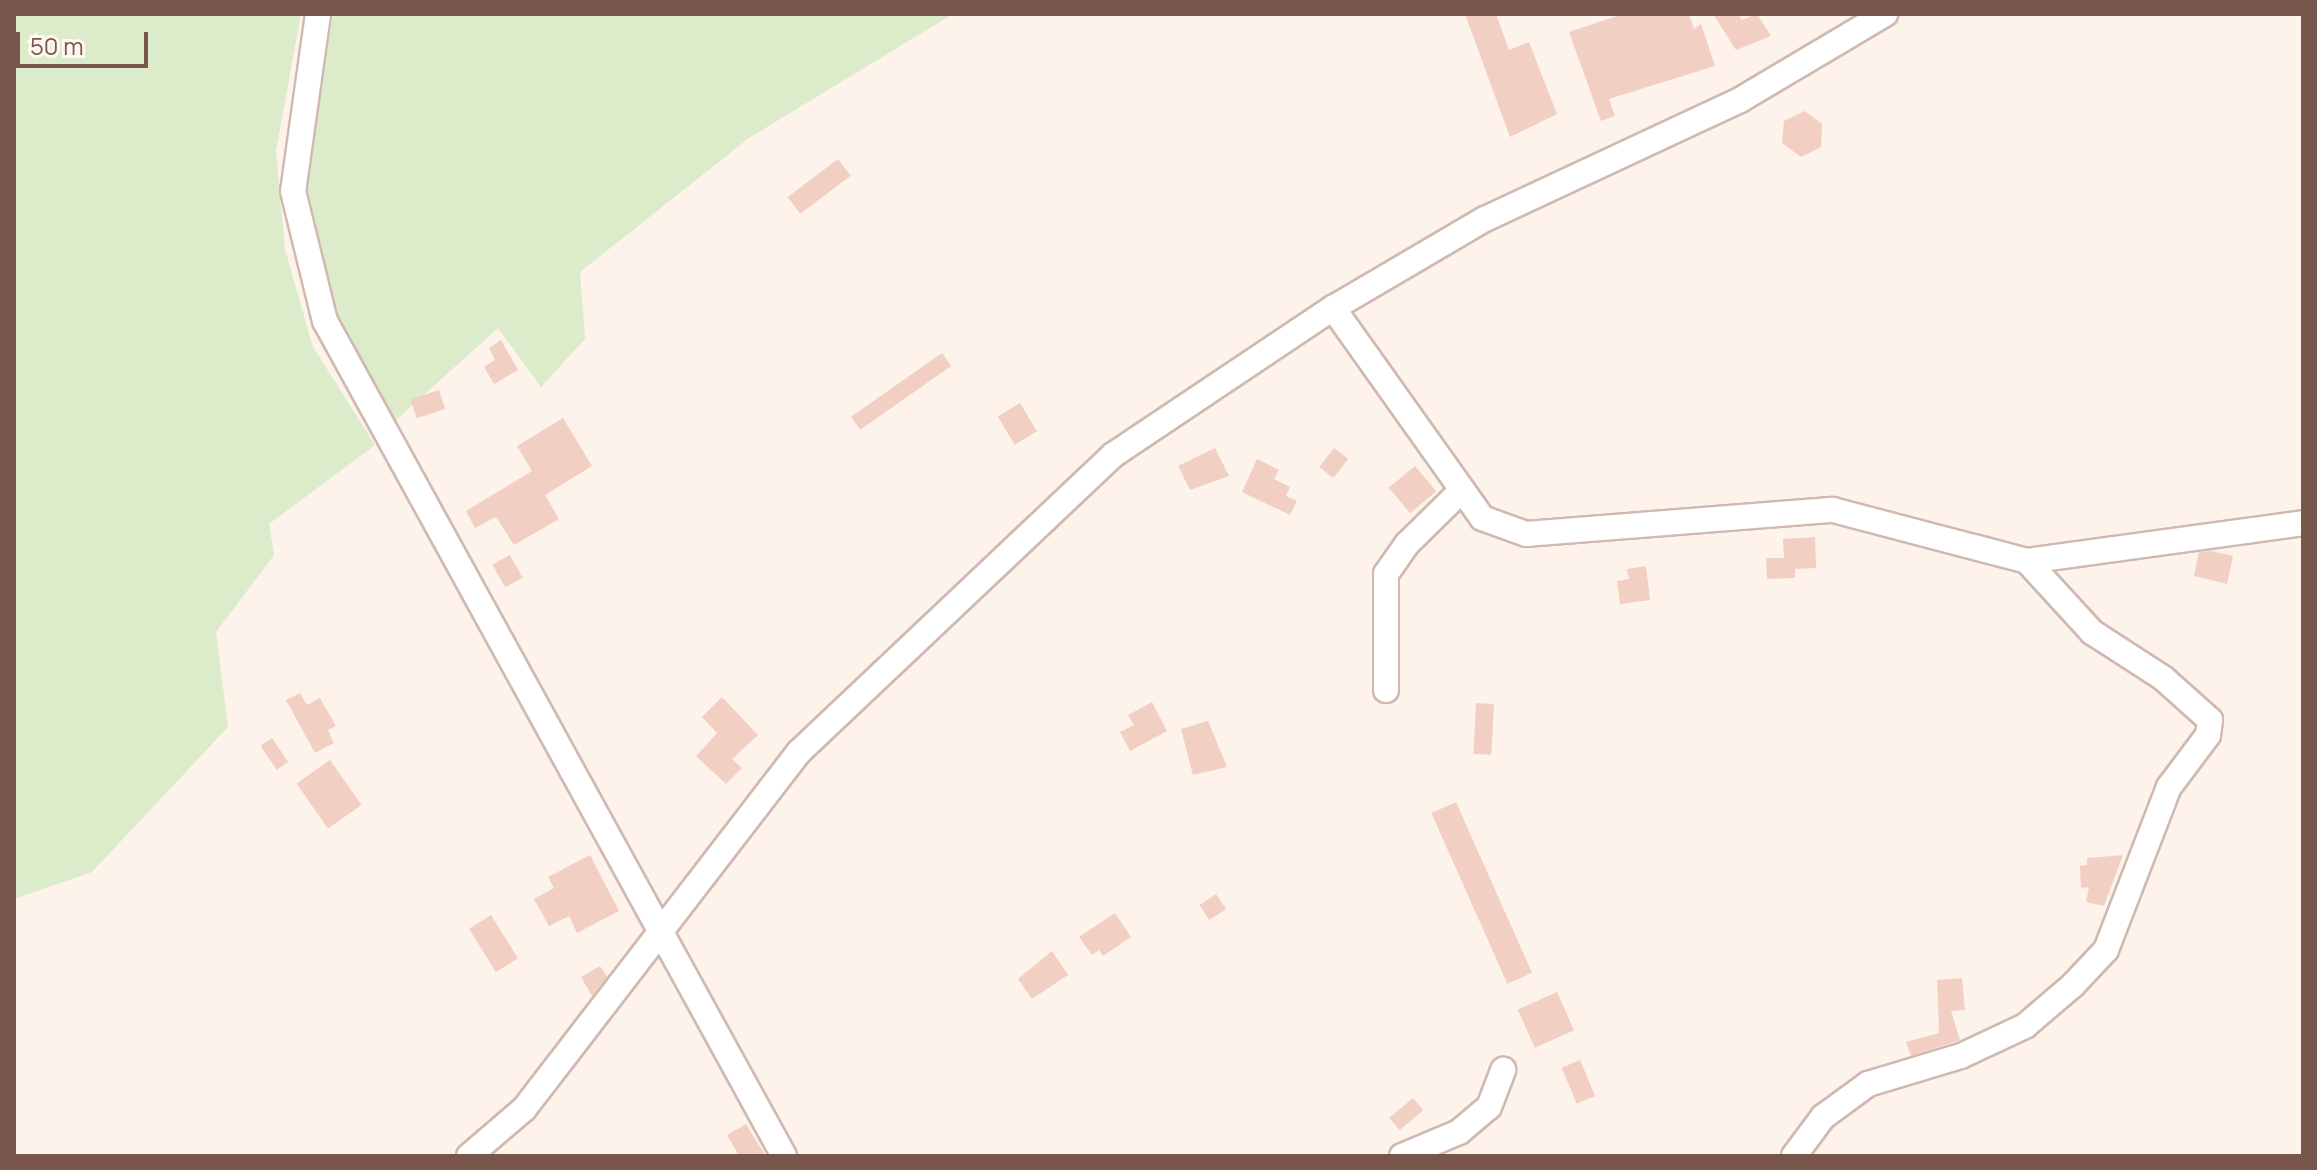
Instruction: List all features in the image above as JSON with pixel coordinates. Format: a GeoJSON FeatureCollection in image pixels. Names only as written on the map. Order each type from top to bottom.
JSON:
{"type":"FeatureCollection","features":[{"type":"Feature","properties":{"kind":"street"},"geometry":{"type":"LineString","coordinates":[[318,14],[293,191],[325,321],[784,1156]]}},
{"type":"Feature","properties":{"kind":"street"},"geometry":{"type":"LineString","coordinates":[[469,1156],[524,1109],[799,752],[1046,512],[1113,455],[1333,308],[1485,219],[1740,100],[1885,14]]}},
{"type":"Feature","properties":{"kind":"street"},"geometry":{"type":"LineString","coordinates":[[1333,308],[1482,518],[1526,534],[1833,510],[2027,561],[2303,523]]}},
{"type":"Feature","properties":{"kind":"street"},"geometry":{"type":"LineString","coordinates":[[1386,690],[1386,574],[1407,544],[1462,490]]}},
{"type":"Feature","properties":{"kind":"street"},"geometry":{"type":"LineString","coordinates":[[1794,1156],[1823,1117],[1868,1084],[1961,1056],[2025,1026],[2073,985],[2106,950],[2169,787],[2208,735],[2210,720],[2163,678],[2092,632],[2027,561]]}},
{"type":"Feature","properties":{"kind":"street"},"geometry":{"type":"LineString","coordinates":[[1402,1156],[1459,1132],[1489,1107],[1503,1070]]}},
{"type":"Feature","properties":{"kind":"green space"},"geometry":{"type":"Polygon","coordinates":[[[14,14],[301,14],[276,151],[285,249],[313,347],[375,445],[269,524],[274,555],[216,632],[228,727],[92,872],[14,899],[14,14]]]}},
{"type":"Feature","properties":{"kind":"green space"},"geometry":{"type":"Polygon","coordinates":[[[333,14],[953,14],[749,138],[580,272],[585,339],[541,387],[498,328],[396,420],[328,306],[305,191],[333,14]]]}},
{"type":"Feature","properties":{"kind":"building"},"geometry":{"type":"Polygon","coordinates":[[[1465,14],[1496,14],[1509,50],[1529,42],[1557,114],[1510,137],[1465,14]]]}},
{"type":"Feature","properties":{"kind":"building"},"geometry":{"type":"Polygon","coordinates":[[[1623,14],[1689,14],[1694,29],[1701,24],[1715,66],[1609,99],[1615,116],[1601,121],[1569,32],[1623,14]]]}},
{"type":"Feature","properties":{"kind":"building"},"geometry":{"type":"Polygon","coordinates":[[[1713,14],[1738,14],[1742,20],[1757,14],[1771,36],[1736,50],[1713,14]]]}},
{"type":"Feature","properties":{"kind":"building"},"geometry":{"type":"Polygon","coordinates":[[[1805,111],[1822,124],[1821,147],[1801,157],[1782,143],[1784,121],[1805,111]]]}},
{"type":"Feature","properties":{"kind":"building"},"geometry":{"type":"Polygon","coordinates":[[[838,159],[851,176],[800,214],[788,197],[838,159]]]}},
{"type":"Feature","properties":{"kind":"building"},"geometry":{"type":"Polygon","coordinates":[[[501,340],[518,370],[494,384],[484,367],[495,360],[489,348],[501,340]]]}},
{"type":"Feature","properties":{"kind":"building"},"geometry":{"type":"Polygon","coordinates":[[[942,353],[951,366],[860,430],[851,417],[942,353]]]}},
{"type":"Feature","properties":{"kind":"building"},"geometry":{"type":"Polygon","coordinates":[[[439,390],[445,409],[417,418],[410,399],[439,390]]]}},
{"type":"Feature","properties":{"kind":"building"},"geometry":{"type":"Polygon","coordinates":[[[1020,403],[1037,431],[1015,445],[998,416],[1020,403]]]}},
{"type":"Feature","properties":{"kind":"building"},"geometry":{"type":"Polygon","coordinates":[[[563,418],[592,466],[545,495],[559,519],[514,545],[496,517],[475,528],[466,511],[532,471],[517,446],[563,418]]]}},
{"type":"Feature","properties":{"kind":"building"},"geometry":{"type":"Polygon","coordinates":[[[1215,448],[1229,476],[1190,490],[1178,466],[1215,448]]]}},
{"type":"Feature","properties":{"kind":"building"},"geometry":{"type":"Polygon","coordinates":[[[1334,448],[1348,459],[1333,478],[1319,467],[1334,448]]]}},
{"type":"Feature","properties":{"kind":"building"},"geometry":{"type":"Polygon","coordinates":[[[1257,459],[1279,470],[1274,479],[1290,487],[1286,496],[1297,501],[1290,515],[1242,492],[1257,459]]]}},
{"type":"Feature","properties":{"kind":"building"},"geometry":{"type":"Polygon","coordinates":[[[1415,466],[1436,491],[1410,513],[1389,488],[1415,466]]]}},
{"type":"Feature","properties":{"kind":"building"},"geometry":{"type":"Polygon","coordinates":[[[1815,537],[1816,568],[1795,569],[1795,578],[1767,579],[1766,558],[1784,558],[1783,539],[1815,537]]]}},
{"type":"Feature","properties":{"kind":"building"},"geometry":{"type":"Polygon","coordinates":[[[2212,551],[2233,556],[2227,584],[2194,576],[2199,552],[2212,551]]]}},
{"type":"Feature","properties":{"kind":"building"},"geometry":{"type":"Polygon","coordinates":[[[510,555],[523,578],[505,587],[493,565],[510,555]]]}},
{"type":"Feature","properties":{"kind":"building"},"geometry":{"type":"Polygon","coordinates":[[[1646,566],[1650,600],[1620,604],[1617,581],[1629,579],[1627,569],[1646,566]]]}},
{"type":"Feature","properties":{"kind":"building"},"geometry":{"type":"Polygon","coordinates":[[[300,693],[307,705],[320,698],[336,726],[328,730],[334,743],[315,753],[286,700],[300,693]]]}},
{"type":"Feature","properties":{"kind":"building"},"geometry":{"type":"Polygon","coordinates":[[[722,697],[758,735],[732,759],[742,768],[726,784],[696,756],[717,733],[702,717],[722,697]]]}},
{"type":"Feature","properties":{"kind":"building"},"geometry":{"type":"Polygon","coordinates":[[[1152,702],[1167,731],[1130,751],[1120,732],[1134,725],[1128,715],[1152,702]]]}},
{"type":"Feature","properties":{"kind":"building"},"geometry":{"type":"Polygon","coordinates":[[[1476,703],[1494,704],[1491,755],[1473,754],[1476,703]]]}},
{"type":"Feature","properties":{"kind":"building"},"geometry":{"type":"Polygon","coordinates":[[[1208,721],[1227,767],[1193,775],[1181,729],[1208,721]]]}},
{"type":"Feature","properties":{"kind":"building"},"geometry":{"type":"Polygon","coordinates":[[[272,738],[288,762],[277,770],[260,746],[272,738]]]}},
{"type":"Feature","properties":{"kind":"building"},"geometry":{"type":"Polygon","coordinates":[[[330,760],[362,805],[328,829],[296,784],[330,760]]]}},
{"type":"Feature","properties":{"kind":"building"},"geometry":{"type":"Polygon","coordinates":[[[1456,802],[1532,973],[1507,984],[1431,813],[1456,802]]]}},
{"type":"Feature","properties":{"kind":"building"},"geometry":{"type":"Polygon","coordinates":[[[590,855],[619,911],[577,933],[569,916],[549,926],[534,899],[554,888],[548,877],[590,855]]]}},
{"type":"Feature","properties":{"kind":"building"},"geometry":{"type":"Polygon","coordinates":[[[2123,855],[2104,906],[2086,902],[2089,887],[2081,888],[2080,866],[2087,865],[2087,858],[2123,855]]]}},
{"type":"Feature","properties":{"kind":"building"},"geometry":{"type":"Polygon","coordinates":[[[1216,894],[1226,909],[1209,920],[1199,905],[1216,894]]]}},
{"type":"Feature","properties":{"kind":"building"},"geometry":{"type":"Polygon","coordinates":[[[1115,913],[1131,937],[1103,956],[1099,950],[1092,955],[1079,937],[1115,913]]]}},
{"type":"Feature","properties":{"kind":"building"},"geometry":{"type":"Polygon","coordinates":[[[491,915],[518,958],[496,972],[469,929],[491,915]]]}},
{"type":"Feature","properties":{"kind":"building"},"geometry":{"type":"Polygon","coordinates":[[[1052,951],[1068,975],[1032,999],[1018,979],[1052,951]]]}},
{"type":"Feature","properties":{"kind":"building"},"geometry":{"type":"Polygon","coordinates":[[[600,966],[607,977],[592,996],[581,977],[600,966]]]}},
{"type":"Feature","properties":{"kind":"building"},"geometry":{"type":"Polygon","coordinates":[[[1962,978],[1965,1010],[1951,1011],[1960,1040],[1911,1056],[1906,1042],[1939,1033],[1937,980],[1962,978]]]}},
{"type":"Feature","properties":{"kind":"building"},"geometry":{"type":"Polygon","coordinates":[[[1557,992],[1574,1030],[1535,1048],[1518,1009],[1557,992]]]}},
{"type":"Feature","properties":{"kind":"building"},"geometry":{"type":"Polygon","coordinates":[[[1580,1060],[1595,1096],[1577,1104],[1562,1068],[1580,1060]]]}},
{"type":"Feature","properties":{"kind":"building"},"geometry":{"type":"Polygon","coordinates":[[[1413,1098],[1423,1110],[1400,1130],[1389,1118],[1413,1098]]]}},
{"type":"Feature","properties":{"kind":"building"},"geometry":{"type":"Polygon","coordinates":[[[746,1124],[766,1156],[739,1156],[727,1135],[746,1124]]]}}]}
